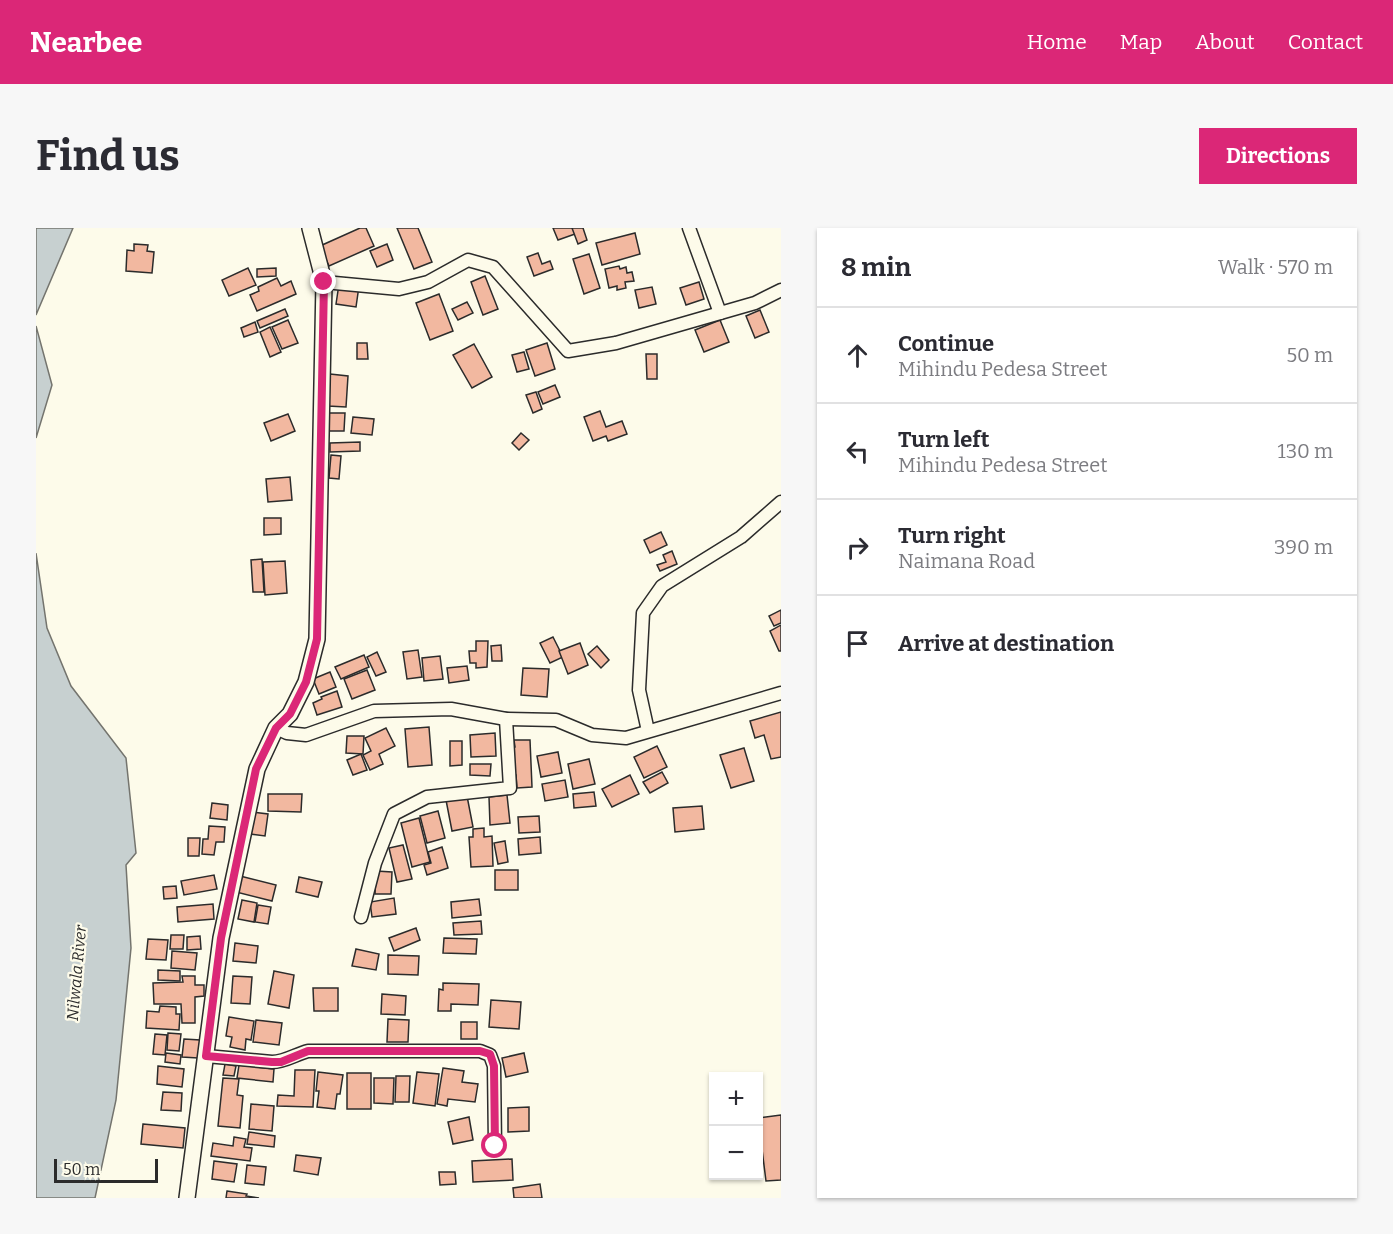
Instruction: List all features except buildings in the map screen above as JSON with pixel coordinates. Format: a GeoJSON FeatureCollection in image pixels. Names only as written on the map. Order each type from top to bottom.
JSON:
{"type":"FeatureCollection","features":[{"type":"Feature","properties":{"kind":"street"},"geometry":{"type":"LineString","coordinates":[[187,1198],[221,938],[256,769],[276,728],[290,714],[306,682],[317,639],[324,282],[310,228]]}},
{"type":"Feature","properties":{"kind":"street"},"geometry":{"type":"LineString","coordinates":[[689,228],[720,313]]}},
{"type":"Feature","properties":{"kind":"street"},"geometry":{"type":"LineString","coordinates":[[324,282],[399,289],[428,282],[468,260],[493,267],[568,351],[616,344],[755,303],[781,290]]}},
{"type":"Feature","properties":{"kind":"street"},"geometry":{"type":"LineString","coordinates":[[648,731],[639,690],[643,612],[662,586],[741,537],[781,502]]}},
{"type":"Feature","properties":{"kind":"street"},"geometry":{"type":"LineString","coordinates":[[276,728],[286,733],[306,735],[374,711],[451,709],[506,718],[556,720],[592,735],[626,738],[781,693]]}},
{"type":"Feature","properties":{"kind":"street"},"geometry":{"type":"LineString","coordinates":[[361,917],[375,863],[394,814],[427,797],[510,788],[506,718]]}},
{"type":"Feature","properties":{"kind":"street"},"geometry":{"type":"LineString","coordinates":[[206,1056],[281,1062],[308,1051],[480,1051],[490,1054],[494,1066],[495,1146]]}},
{"type":"Feature","properties":{"kind":"water"},"geometry":{"type":"Polygon","coordinates":[[[36,228],[73,228],[36,315],[36,228]]]}},
{"type":"Feature","properties":{"kind":"water"},"geometry":{"type":"Polygon","coordinates":[[[36,326],[52,385],[36,438],[36,326]]]}},
{"type":"Feature","properties":{"kind":"water","name":"Nilwala River"},"geometry":{"type":"Polygon","coordinates":[[[36,553],[47,628],[71,686],[126,758],[136,853],[126,865],[131,948],[116,1100],[95,1198],[36,1198],[36,553]]]}},
{"type":"Feature","properties":{"kind":"route"},"geometry":{"type":"LineString","coordinates":[[324,282],[317,639],[306,682],[290,714],[276,728],[256,769],[221,938],[206,1056],[281,1062],[308,1051],[480,1051],[490,1054],[494,1066],[495,1146]]}}]}
